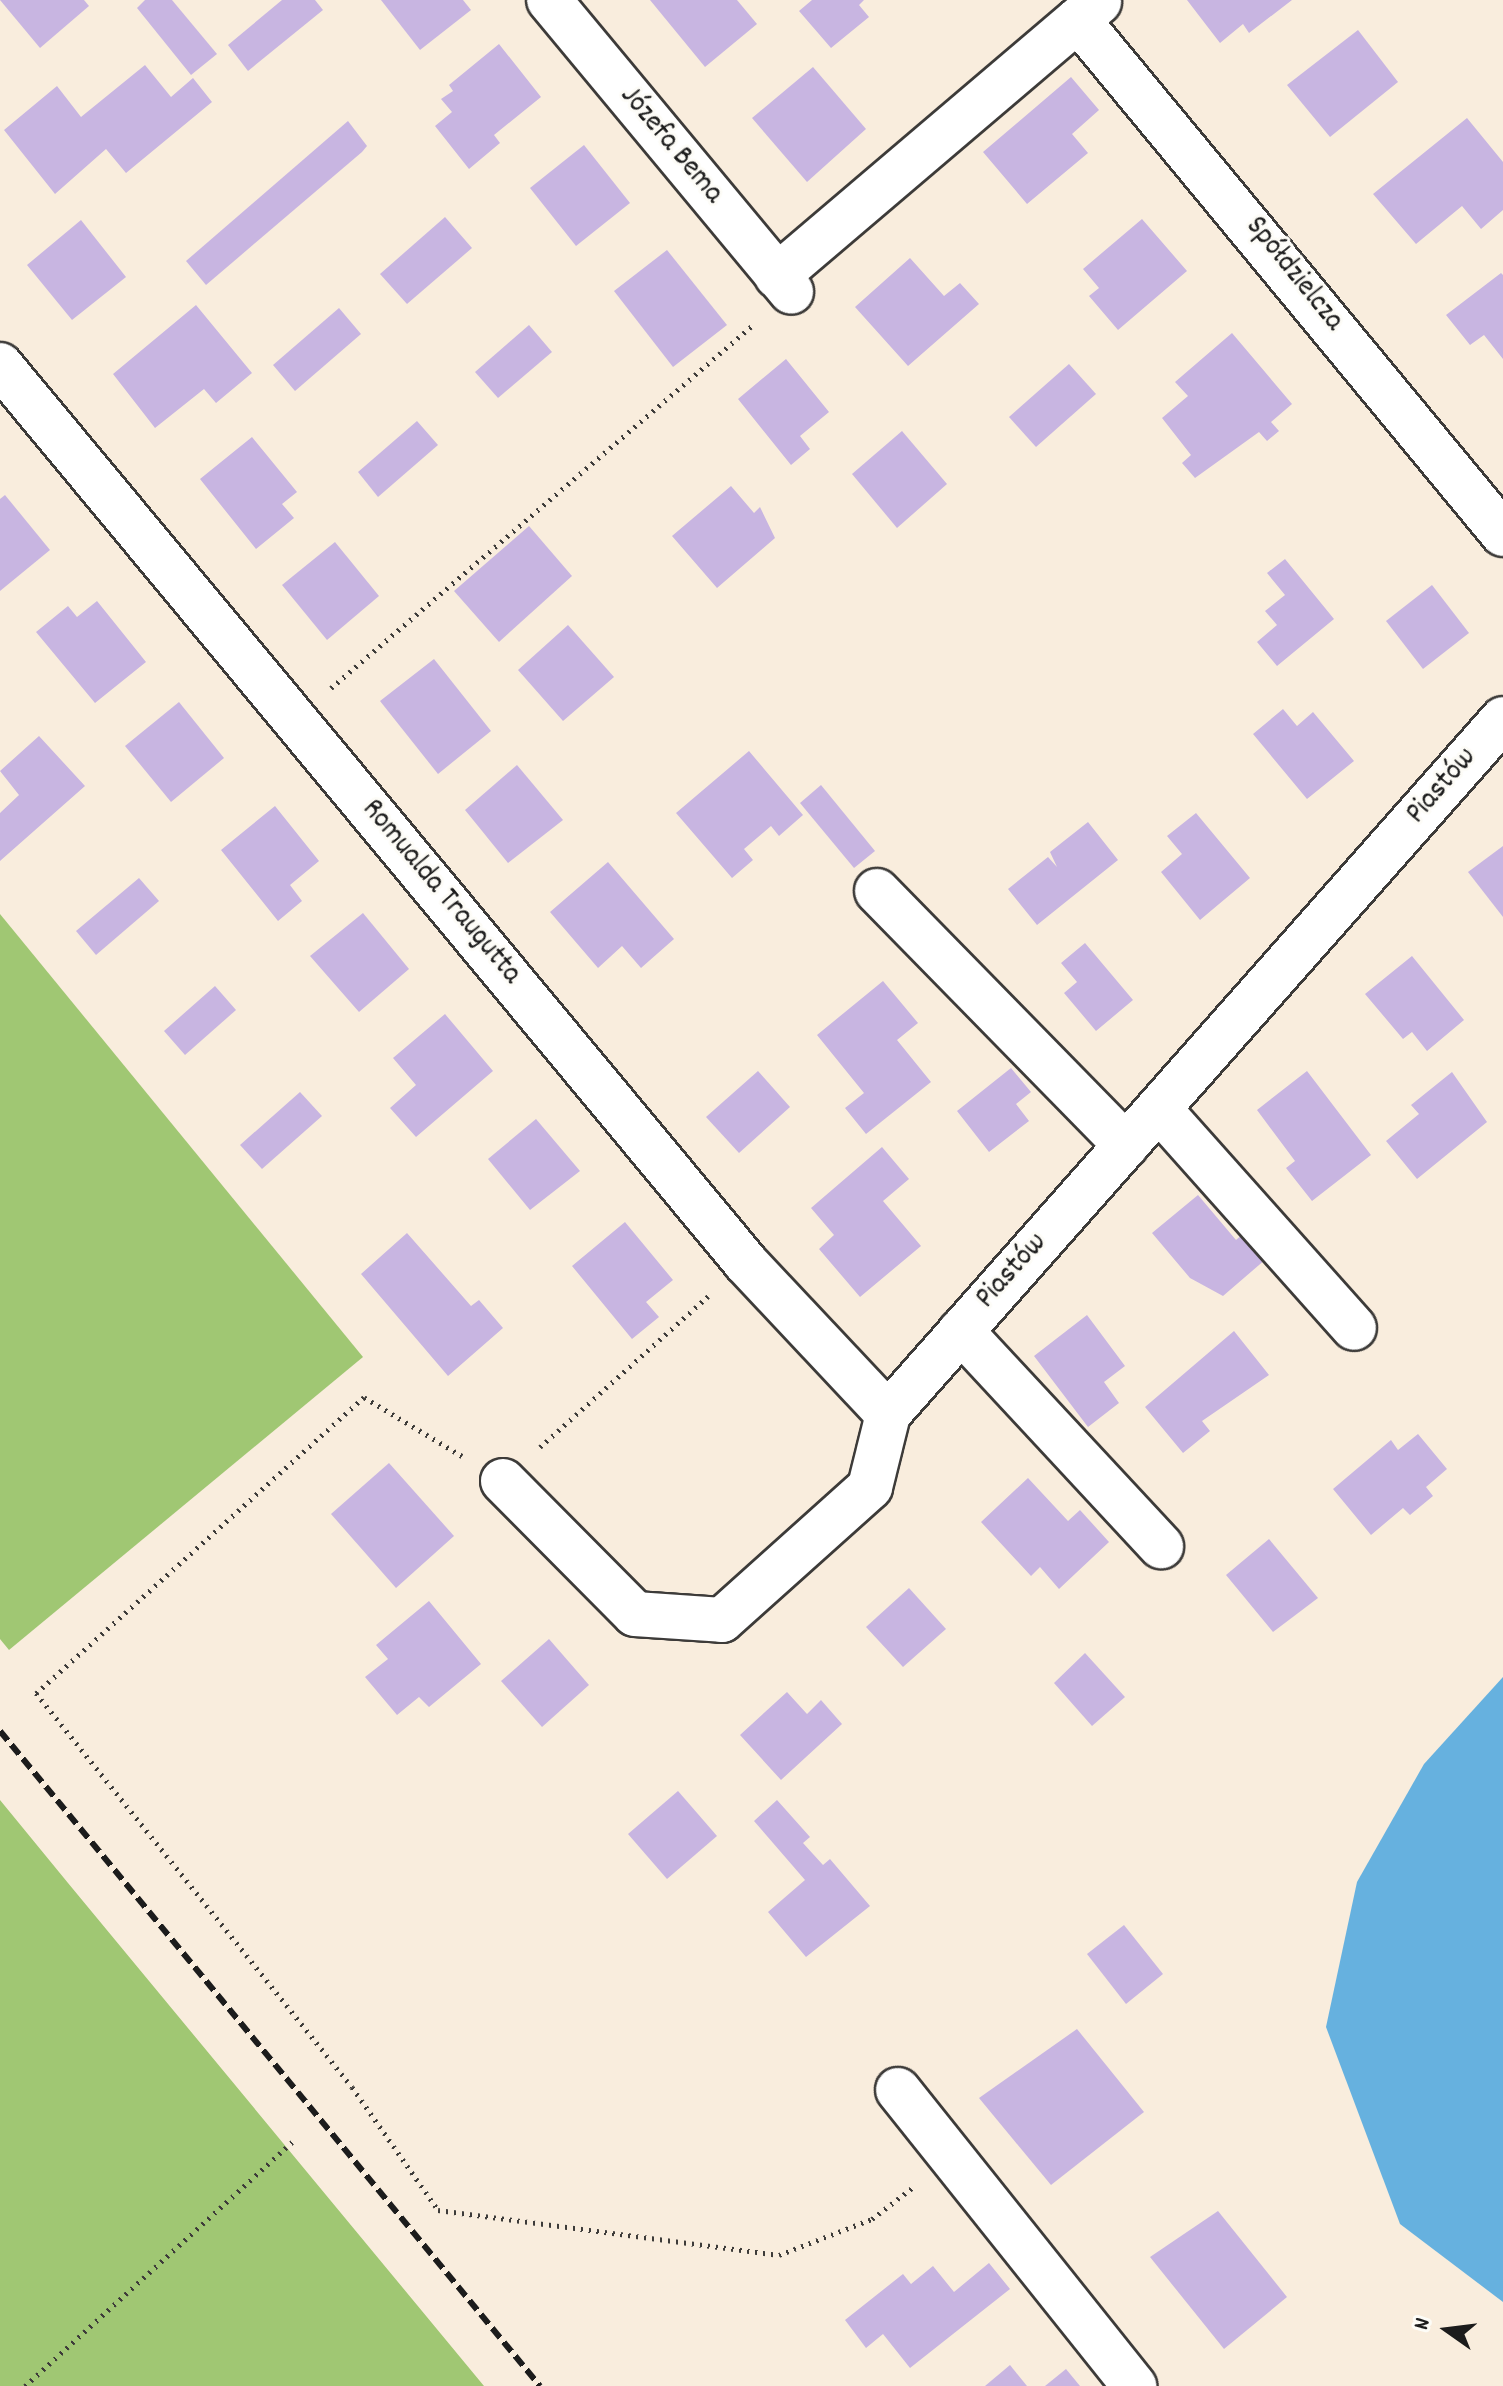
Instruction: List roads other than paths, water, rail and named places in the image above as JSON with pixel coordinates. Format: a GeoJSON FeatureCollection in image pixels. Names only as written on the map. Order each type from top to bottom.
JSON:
{"type":"FeatureCollection","features":[{"type":"Feature","properties":{"kind":"street","name":"Józefa Bema"},"geometry":{"type":"LineString","coordinates":[[549,0],[784,284],[1089,10]]}},
{"type":"Feature","properties":{"kind":"street","name":"Spółdzielcza"},"geometry":{"type":"LineString","coordinates":[[1089,10],[1503,534]]}},
{"type":"Feature","properties":{"kind":"street","name":"Romualda Traugutta"},"geometry":{"type":"LineString","coordinates":[[0,365],[746,1263],[888,1414]]}},
{"type":"Feature","properties":{"kind":"street","name":"Piastów"},"geometry":{"type":"LineString","coordinates":[[503,1481],[635,1614],[722,1620],[870,1487],[888,1414],[1503,719]]}},
{"type":"Feature","properties":{"kind":"street"},"geometry":{"type":"LineString","coordinates":[[877,891],[1126,1145]]}},
{"type":"Feature","properties":{"kind":"street"},"geometry":{"type":"LineString","coordinates":[[1159,1109],[1354,1328]]}},
{"type":"Feature","properties":{"kind":"street"},"geometry":{"type":"LineString","coordinates":[[961,1331],[1161,1546]]}},
{"type":"Feature","properties":{"kind":"street"},"geometry":{"type":"LineString","coordinates":[[898,2090],[1134,2386]]}},
{"type":"Feature","properties":{"kind":"water"},"geometry":{"type":"Polygon","coordinates":[[[1503,1677],[1503,2302],[1400,2224],[1326,2027],[1357,1882],[1424,1764],[1503,1677]]]}},
{"type":"Feature","properties":{"kind":"railway"},"geometry":{"type":"LineString","coordinates":[[0,1731],[540,2386]]}}]}
